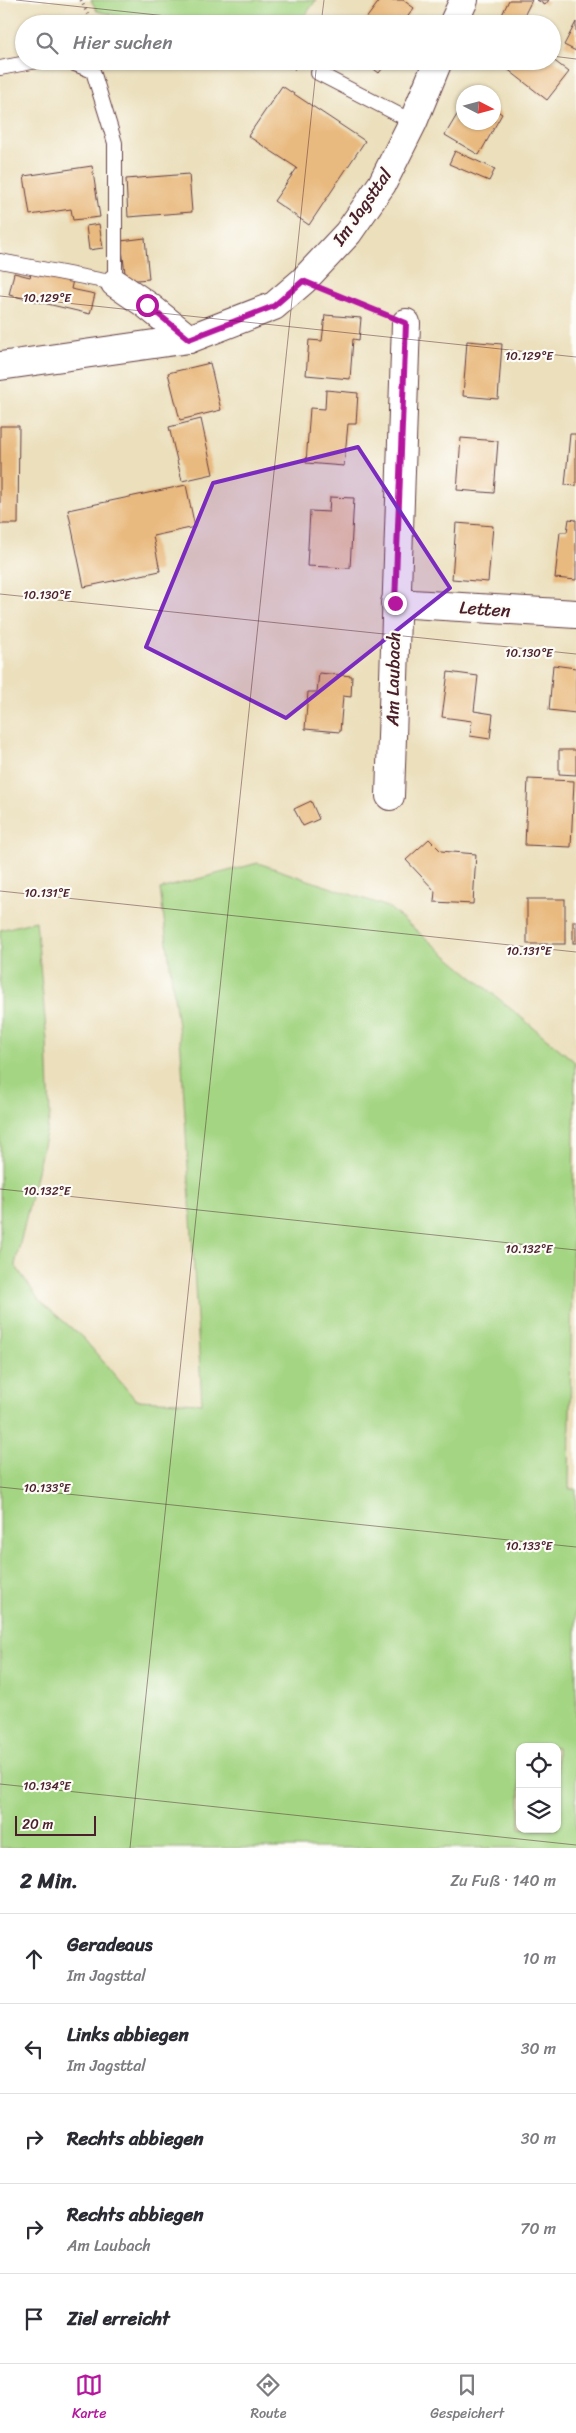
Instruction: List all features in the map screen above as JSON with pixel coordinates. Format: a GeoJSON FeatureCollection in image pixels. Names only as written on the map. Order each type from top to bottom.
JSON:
{"type":"FeatureCollection","features":[{"type":"Feature","properties":{"kind":"street"},"geometry":{"type":"LineString","coordinates":[[457,15],[464,0]]}},
{"type":"Feature","properties":{"kind":"street","name":"Im Jagsttal"},"geometry":{"type":"LineString","coordinates":[[0,366],[189,339],[274,306],[303,281],[348,234],[382,184],[413,122],[434,70]]}},
{"type":"Feature","properties":{"kind":"street"},"geometry":{"type":"LineString","coordinates":[[115,283],[147,305],[189,339]]}},
{"type":"Feature","properties":{"kind":"street","name":"Am Laubach"},"geometry":{"type":"LineString","coordinates":[[390,796],[395,603],[406,323]]}},
{"type":"Feature","properties":{"kind":"street","name":"Letten"},"geometry":{"type":"LineString","coordinates":[[395,603],[576,614]]}},
{"type":"Feature","properties":{"kind":"lane"},"geometry":{"type":"LineString","coordinates":[[0,68],[15,65]]}},
{"type":"Feature","properties":{"kind":"lane"},"geometry":{"type":"LineString","coordinates":[[0,261],[115,283],[115,143],[93,71],[90,70]]}},
{"type":"Feature","properties":{"kind":"lane"},"geometry":{"type":"LineString","coordinates":[[318,73],[413,122]]}},
{"type":"Feature","properties":{"kind":"path"},"geometry":{"type":"LineString","coordinates":[[81,0],[88,15]]}},
{"type":"Feature","properties":{"kind":"path"},"geometry":{"type":"LineString","coordinates":[[305,70],[318,73]]}},
{"type":"Feature","properties":{"kind":"path"},"geometry":{"type":"LineString","coordinates":[[303,281],[406,323]]}},
{"type":"Feature","properties":{"kind":"highlighted area"},"geometry":{"type":"Polygon","coordinates":[[[358,447],[450,588],[286,718],[146,647],[213,483],[358,447]]]}},
{"type":"Feature","properties":{"kind":"green space"},"geometry":{"type":"Polygon","coordinates":[[[91,0],[316,0],[305,15],[114,15],[97,11],[91,0]]]}},
{"type":"Feature","properties":{"kind":"green space"},"geometry":{"type":"Polygon","coordinates":[[[258,863],[388,907],[575,1062],[569,1489],[576,1489],[576,1848],[0,1848],[0,930],[36,921],[47,1041],[50,1116],[15,1265],[39,1300],[83,1338],[136,1400],[202,1403],[181,1049],[160,889],[258,863]]]}},
{"type":"Feature","properties":{"kind":"building"},"geometry":{"type":"Polygon","coordinates":[[[380,0],[403,0],[414,8],[409,15],[369,15],[380,0]]]}},
{"type":"Feature","properties":{"kind":"building"},"geometry":{"type":"Polygon","coordinates":[[[509,0],[532,0],[524,15],[502,15],[509,0]]]}},
{"type":"Feature","properties":{"kind":"building"},"geometry":{"type":"Polygon","coordinates":[[[537,0],[549,0],[545,5],[537,0]]]}},
{"type":"Feature","properties":{"kind":"building"},"geometry":{"type":"Polygon","coordinates":[[[576,22],[576,51],[564,45],[576,22]]]}},
{"type":"Feature","properties":{"kind":"building"},"geometry":{"type":"Polygon","coordinates":[[[561,66],[569,72],[547,100],[509,70],[561,70],[561,66]]]}},
{"type":"Feature","properties":{"kind":"building"},"geometry":{"type":"Polygon","coordinates":[[[282,86],[365,141],[309,225],[274,201],[297,168],[248,136],[282,86]]]}},
{"type":"Feature","properties":{"kind":"building"},"geometry":{"type":"Polygon","coordinates":[[[456,116],[456,130],[493,130],[479,155],[445,135],[456,116]]]}},
{"type":"Feature","properties":{"kind":"building"},"geometry":{"type":"Polygon","coordinates":[[[455,151],[495,169],[489,181],[449,164],[455,151]]]}},
{"type":"Feature","properties":{"kind":"building"},"geometry":{"type":"Polygon","coordinates":[[[92,166],[100,217],[73,220],[71,209],[30,215],[24,176],[92,166]]]}},
{"type":"Feature","properties":{"kind":"building"},"geometry":{"type":"Polygon","coordinates":[[[189,174],[192,212],[128,217],[126,179],[189,174]]]}},
{"type":"Feature","properties":{"kind":"building"},"geometry":{"type":"Polygon","coordinates":[[[99,224],[103,248],[89,250],[86,226],[99,224]]]}},
{"type":"Feature","properties":{"kind":"building"},"geometry":{"type":"Polygon","coordinates":[[[145,238],[149,279],[126,281],[121,241],[145,238]]]}},
{"type":"Feature","properties":{"kind":"building"},"geometry":{"type":"Polygon","coordinates":[[[32,271],[73,280],[71,289],[95,294],[90,314],[9,295],[14,273],[30,277],[32,271]]]}},
{"type":"Feature","properties":{"kind":"building"},"geometry":{"type":"Polygon","coordinates":[[[325,315],[361,318],[359,340],[353,339],[350,379],[306,375],[309,340],[322,341],[325,315]]]}},
{"type":"Feature","properties":{"kind":"building"},"geometry":{"type":"Polygon","coordinates":[[[467,341],[502,344],[498,399],[463,396],[467,341]]]}},
{"type":"Feature","properties":{"kind":"building"},"geometry":{"type":"Polygon","coordinates":[[[210,363],[221,410],[180,420],[168,373],[210,363]]]}},
{"type":"Feature","properties":{"kind":"building"},"geometry":{"type":"Polygon","coordinates":[[[326,390],[358,393],[356,424],[348,424],[344,466],[306,463],[310,408],[325,409],[326,390]]]}},
{"type":"Feature","properties":{"kind":"building"},"geometry":{"type":"Polygon","coordinates":[[[201,419],[213,474],[182,481],[169,427],[201,419]]]}},
{"type":"Feature","properties":{"kind":"building"},"geometry":{"type":"Polygon","coordinates":[[[0,426],[19,426],[18,524],[0,524],[0,426]]]}},
{"type":"Feature","properties":{"kind":"building"},"geometry":{"type":"Polygon","coordinates":[[[570,434],[576,434],[576,486],[565,485],[570,434]]]}},
{"type":"Feature","properties":{"kind":"building"},"geometry":{"type":"Polygon","coordinates":[[[461,438],[498,441],[494,493],[457,490],[461,438]]]}},
{"type":"Feature","properties":{"kind":"building"},"geometry":{"type":"Polygon","coordinates":[[[186,485],[195,527],[153,536],[160,571],[84,587],[68,510],[186,485]]]}},
{"type":"Feature","properties":{"kind":"building"},"geometry":{"type":"Polygon","coordinates":[[[330,497],[354,498],[350,568],[307,566],[310,511],[329,512],[330,497]]]}},
{"type":"Feature","properties":{"kind":"building"},"geometry":{"type":"Polygon","coordinates":[[[569,519],[576,520],[576,580],[555,578],[560,532],[567,532],[569,519]]]}},
{"type":"Feature","properties":{"kind":"building"},"geometry":{"type":"Polygon","coordinates":[[[456,523],[493,526],[488,582],[452,579],[456,523]]]}},
{"type":"Feature","properties":{"kind":"building"},"geometry":{"type":"Polygon","coordinates":[[[553,665],[576,668],[576,713],[549,710],[553,665]]]}},
{"type":"Feature","properties":{"kind":"building"},"geometry":{"type":"Polygon","coordinates":[[[448,672],[478,676],[474,711],[493,714],[490,739],[470,736],[472,721],[442,717],[448,672]]]}},
{"type":"Feature","properties":{"kind":"building"},"geometry":{"type":"Polygon","coordinates":[[[319,673],[352,676],[351,697],[343,696],[340,732],[305,729],[308,692],[317,692],[319,673]]]}},
{"type":"Feature","properties":{"kind":"building"},"geometry":{"type":"Polygon","coordinates":[[[559,750],[576,750],[576,775],[559,774],[559,750]]]}},
{"type":"Feature","properties":{"kind":"building"},"geometry":{"type":"Polygon","coordinates":[[[528,779],[574,781],[571,847],[525,845],[528,779]]]}},
{"type":"Feature","properties":{"kind":"building"},"geometry":{"type":"Polygon","coordinates":[[[311,801],[319,819],[303,826],[294,809],[311,801]]]}},
{"type":"Feature","properties":{"kind":"building"},"geometry":{"type":"Polygon","coordinates":[[[429,839],[441,851],[476,854],[473,904],[434,902],[435,891],[406,860],[429,839]]]}},
{"type":"Feature","properties":{"kind":"building"},"geometry":{"type":"Polygon","coordinates":[[[527,899],[565,899],[565,944],[527,944],[527,899]]]}},
{"type":"Feature","properties":{"kind":"building"},"geometry":{"type":"Polygon","coordinates":[[[573,921],[576,921],[576,943],[573,943],[573,921]]]}},
{"type":"Feature","properties":{"kind":"route"},"geometry":{"type":"LineString","coordinates":[[147,305],[189,339],[274,306],[303,281],[406,323],[395,603]]}}]}
